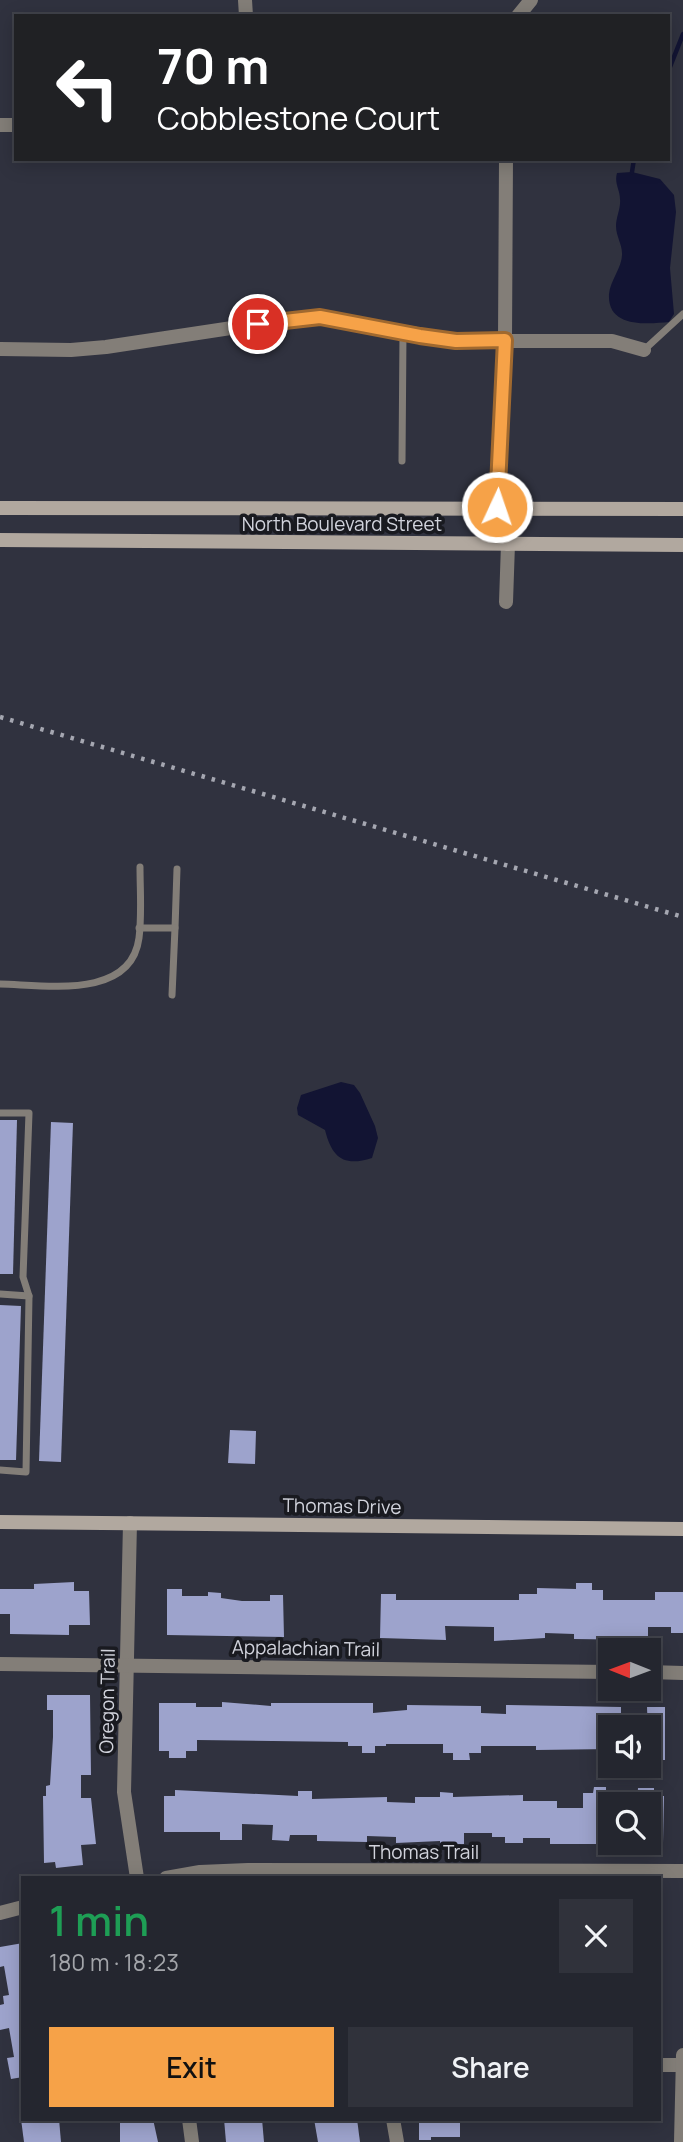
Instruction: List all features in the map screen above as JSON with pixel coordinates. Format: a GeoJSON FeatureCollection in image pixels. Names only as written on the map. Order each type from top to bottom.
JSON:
{"type":"FeatureCollection","features":[{"type":"Feature","properties":{"kind":"main road"},"geometry":{"type":"LineString","coordinates":[[497,507],[508,544]]}},
{"type":"Feature","properties":{"kind":"main road","name":"North Boulevard Street"},"geometry":{"type":"LineString","coordinates":[[0,508],[683,509]]}},
{"type":"Feature","properties":{"kind":"main road","name":"North Boulevard Street"},"geometry":{"type":"LineString","coordinates":[[0,540],[683,545]]}},
{"type":"Feature","properties":{"kind":"main road","name":"Thomas Drive"},"geometry":{"type":"LineString","coordinates":[[0,1522],[683,1529]]}},
{"type":"Feature","properties":{"kind":"street"},"geometry":{"type":"LineString","coordinates":[[497,507],[505,340],[506,161]]}},
{"type":"Feature","properties":{"kind":"street"},"geometry":{"type":"LineString","coordinates":[[0,349],[71,350],[106,347],[320,317],[456,341],[612,341],[644,350]]}},
{"type":"Feature","properties":{"kind":"street"},"geometry":{"type":"LineString","coordinates":[[506,602],[508,544]]}},
{"type":"Feature","properties":{"kind":"street","name":"Oregon Trail"},"geometry":{"type":"LineString","coordinates":[[130,1523],[124,1792],[127,1827],[137,1876]]}},
{"type":"Feature","properties":{"kind":"street","name":"Appalachian Trail"},"geometry":{"type":"LineString","coordinates":[[0,1664],[598,1672]]}},
{"type":"Feature","properties":{"kind":"street"},"geometry":{"type":"LineString","coordinates":[[662,1672],[683,1672]]}},
{"type":"Feature","properties":{"kind":"street","name":"Thomas Trail"},"geometry":{"type":"LineString","coordinates":[[177,1876],[248,1870],[374,1875],[683,1871]]}},
{"type":"Feature","properties":{"kind":"street"},"geometry":{"type":"LineString","coordinates":[[0,1913],[21,1908]]}},
{"type":"Feature","properties":{"kind":"street"},"geometry":{"type":"LineString","coordinates":[[681,2142],[683,2054]]}},
{"type":"Feature","properties":{"kind":"street"},"geometry":{"type":"LineString","coordinates":[[661,2065],[682,2065]]}},
{"type":"Feature","properties":{"kind":"street"},"geometry":{"type":"LineString","coordinates":[[189,2121],[192,2142]]}},
{"type":"Feature","properties":{"kind":"street"},"geometry":{"type":"LineString","coordinates":[[393,2121],[397,2142]]}},
{"type":"Feature","properties":{"kind":"lane"},"geometry":{"type":"LineString","coordinates":[[644,350],[683,314]]}},
{"type":"Feature","properties":{"kind":"lane"},"geometry":{"type":"LineString","coordinates":[[402,461],[403,333]]}},
{"type":"Feature","properties":{"kind":"lane"},"geometry":{"type":"LineString","coordinates":[[0,984],[85,985],[117,975],[134,956],[139,928],[141,867]]}},
{"type":"Feature","properties":{"kind":"lane"},"geometry":{"type":"LineString","coordinates":[[172,995],[177,870]]}},
{"type":"Feature","properties":{"kind":"lane"},"geometry":{"type":"LineString","coordinates":[[139,928],[175,928]]}},
{"type":"Feature","properties":{"kind":"lane"},"geometry":{"type":"LineString","coordinates":[[0,1113],[29,1113],[23,1277],[29,1296],[26,1472],[0,1470]]}},
{"type":"Feature","properties":{"kind":"lane"},"geometry":{"type":"LineString","coordinates":[[0,1294],[29,1296]]}},
{"type":"Feature","properties":{"kind":"shaded area"},"geometry":{"type":"Polygon","coordinates":[[[632,172],[660,179],[674,195],[676,212],[670,268],[674,314],[669,322],[630,322],[614,313],[610,305],[610,289],[622,258],[616,226],[620,196],[616,177],[617,173],[632,172]]]}},
{"type":"Feature","properties":{"kind":"shaded area"},"geometry":{"type":"Polygon","coordinates":[[[341,1082],[354,1085],[375,1126],[378,1138],[372,1158],[354,1161],[341,1158],[331,1147],[325,1130],[298,1115],[301,1095],[341,1082]]]}},
{"type":"Feature","properties":{"kind":"building"},"geometry":{"type":"Polygon","coordinates":[[[0,1120],[17,1120],[13,1274],[0,1274],[0,1120]]]}},
{"type":"Feature","properties":{"kind":"building"},"geometry":{"type":"Polygon","coordinates":[[[51,1122],[73,1123],[61,1462],[39,1461],[51,1122]]]}},
{"type":"Feature","properties":{"kind":"building"},"geometry":{"type":"Polygon","coordinates":[[[0,1305],[21,1306],[16,1460],[0,1460],[0,1305]]]}},
{"type":"Feature","properties":{"kind":"building"},"geometry":{"type":"Polygon","coordinates":[[[230,1430],[256,1431],[255,1464],[228,1463],[230,1430]]]}},
{"type":"Feature","properties":{"kind":"building"},"geometry":{"type":"Polygon","coordinates":[[[74,1582],[74,1591],[89,1591],[90,1625],[69,1625],[69,1635],[10,1634],[10,1614],[0,1614],[0,1589],[34,1589],[34,1584],[74,1582]]]}},
{"type":"Feature","properties":{"kind":"building"},"geometry":{"type":"Polygon","coordinates":[[[576,1583],[592,1583],[592,1590],[603,1590],[603,1600],[655,1600],[655,1592],[683,1592],[683,1633],[671,1633],[671,1627],[648,1627],[648,1638],[574,1639],[574,1634],[545,1633],[545,1638],[494,1641],[494,1627],[445,1626],[446,1640],[380,1638],[381,1594],[396,1594],[396,1600],[519,1600],[519,1594],[537,1594],[537,1588],[576,1589],[576,1583]]]}},
{"type":"Feature","properties":{"kind":"building"},"geometry":{"type":"Polygon","coordinates":[[[167,1589],[182,1589],[182,1596],[221,1593],[221,1598],[242,1601],[270,1601],[270,1595],[283,1595],[284,1637],[167,1635],[167,1589]]]}},
{"type":"Feature","properties":{"kind":"building"},"geometry":{"type":"Polygon","coordinates":[[[47,1695],[90,1695],[91,1775],[81,1775],[81,1798],[91,1798],[96,1844],[81,1845],[83,1865],[56,1868],[55,1862],[44,1863],[43,1796],[46,1796],[46,1786],[50,1785],[53,1737],[53,1710],[47,1710],[47,1695]]]}},
{"type":"Feature","properties":{"kind":"building"},"geometry":{"type":"Polygon","coordinates":[[[222,1702],[271,1706],[271,1703],[373,1703],[373,1713],[407,1710],[407,1705],[481,1706],[481,1713],[506,1714],[506,1705],[621,1707],[621,1715],[598,1715],[598,1749],[536,1750],[536,1746],[481,1746],[481,1753],[469,1753],[470,1760],[453,1760],[453,1753],[443,1753],[443,1744],[386,1744],[375,1746],[375,1753],[362,1753],[362,1746],[348,1746],[348,1742],[197,1740],[197,1751],[186,1751],[186,1758],[169,1758],[169,1751],[159,1751],[159,1703],[196,1703],[196,1707],[222,1707],[222,1702]]]}},
{"type":"Feature","properties":{"kind":"building"},"geometry":{"type":"Polygon","coordinates":[[[647,1707],[665,1707],[665,1760],[661,1760],[661,1715],[647,1715],[647,1707]]]}},
{"type":"Feature","properties":{"kind":"building"},"geometry":{"type":"Polygon","coordinates":[[[594,1787],[606,1787],[606,1792],[598,1792],[598,1844],[550,1844],[550,1838],[523,1838],[523,1843],[505,1843],[505,1837],[492,1837],[492,1833],[464,1833],[464,1844],[440,1844],[440,1841],[396,1843],[396,1837],[367,1836],[367,1842],[317,1841],[317,1835],[290,1835],[289,1841],[272,1840],[273,1825],[242,1824],[242,1840],[220,1840],[220,1832],[164,1832],[164,1796],[175,1796],[175,1790],[298,1796],[298,1791],[312,1791],[312,1799],[387,1797],[387,1802],[415,1803],[415,1797],[440,1797],[440,1792],[453,1793],[453,1797],[523,1795],[523,1801],[557,1801],[557,1808],[583,1808],[583,1793],[593,1793],[594,1787]]]}},
{"type":"Feature","properties":{"kind":"building"},"geometry":{"type":"Polygon","coordinates":[[[638,1788],[654,1788],[654,1792],[638,1792],[638,1788]]]}},
{"type":"Feature","properties":{"kind":"building"},"geometry":{"type":"Polygon","coordinates":[[[661,1796],[664,1796],[661,1843],[661,1796]]]}},
{"type":"Feature","properties":{"kind":"building"},"geometry":{"type":"Polygon","coordinates":[[[21,1943],[21,2077],[11,2079],[7,2058],[14,2057],[9,2028],[0,2030],[0,2005],[4,2004],[3,1996],[9,1995],[4,1966],[0,1967],[0,1947],[21,1943]]]}},
{"type":"Feature","properties":{"kind":"building"},"geometry":{"type":"Polygon","coordinates":[[[21,2121],[59,2121],[61,2142],[24,2142],[21,2121]]]}},
{"type":"Feature","properties":{"kind":"building"},"geometry":{"type":"Polygon","coordinates":[[[120,2121],[153,2121],[158,2142],[120,2142],[120,2121]]]}},
{"type":"Feature","properties":{"kind":"building"},"geometry":{"type":"Polygon","coordinates":[[[224,2121],[262,2121],[264,2142],[226,2142],[224,2121]]]}},
{"type":"Feature","properties":{"kind":"building"},"geometry":{"type":"Polygon","coordinates":[[[314,2121],[357,2121],[360,2142],[318,2142],[314,2121]]]}},
{"type":"Feature","properties":{"kind":"building"},"geometry":{"type":"Polygon","coordinates":[[[419,2121],[460,2121],[460,2137],[431,2137],[431,2140],[419,2140],[419,2121]]]}},
{"type":"Feature","properties":{"kind":"waterway"},"geometry":{"type":"LineString","coordinates":[[670,67],[683,34]]}},
{"type":"Feature","properties":{"kind":"waterway"},"geometry":{"type":"LineString","coordinates":[[632,172],[634,161]]}},
{"type":"Feature","properties":{"kind":"railway"},"geometry":{"type":"LineString","coordinates":[[0,717],[683,917]]}},
{"type":"Feature","properties":{"kind":"route"},"geometry":{"type":"LineString","coordinates":[[258,324],[320,317],[456,341],[505,340],[497,507]]}}]}
